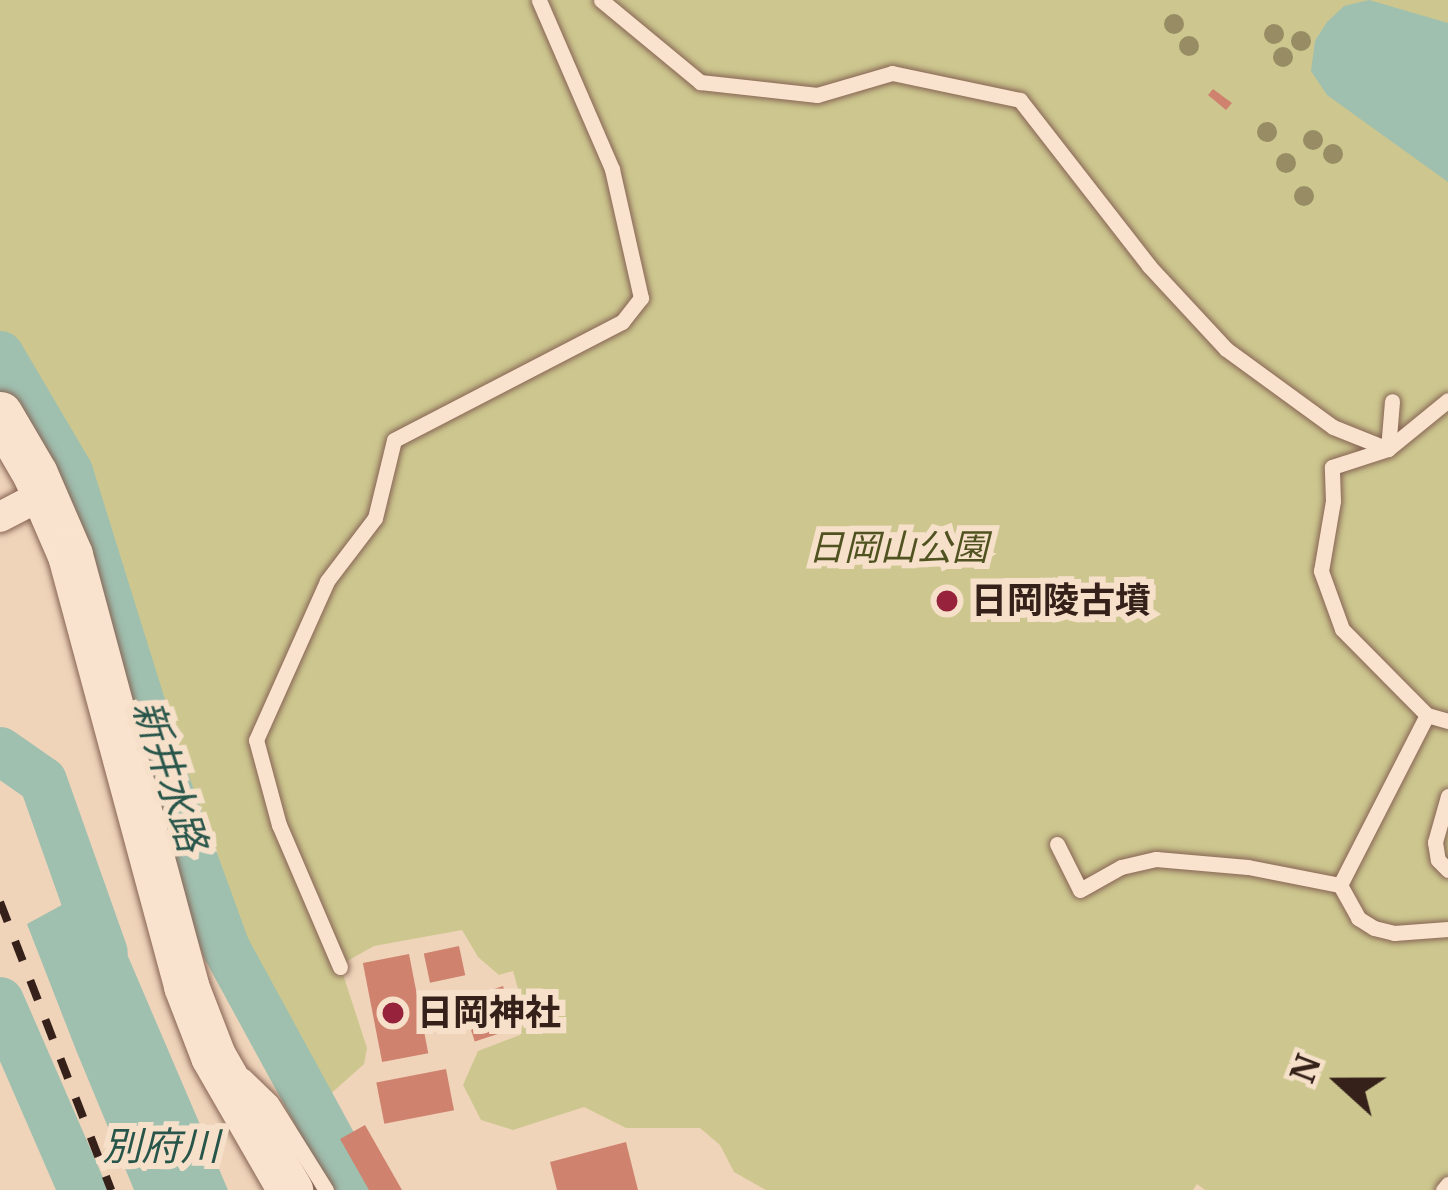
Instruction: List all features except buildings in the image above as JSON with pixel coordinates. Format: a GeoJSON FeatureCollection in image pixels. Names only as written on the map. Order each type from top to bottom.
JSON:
{"type":"FeatureCollection","features":[{"type":"Feature","properties":{"kind":"street"},"geometry":{"type":"LineString","coordinates":[[0,414],[44,494],[70,555],[162,908],[207,1040],[290,1190]]}},
{"type":"Feature","properties":{"kind":"street"},"geometry":{"type":"LineString","coordinates":[[0,517],[44,494]]}},
{"type":"Feature","properties":{"kind":"lane"},"geometry":{"type":"LineString","coordinates":[[340,967],[280,826],[256,740],[327,581],[375,518],[394,440],[622,322],[641,298],[612,169],[539,0]]}},
{"type":"Feature","properties":{"kind":"lane"},"geometry":{"type":"LineString","coordinates":[[601,0],[700,82],[817,95],[892,73],[1020,100],[1149,266],[1226,349],[1334,427],[1388,448]]}},
{"type":"Feature","properties":{"kind":"lane"},"geometry":{"type":"LineString","coordinates":[[1388,448],[1392,400]]}},
{"type":"Feature","properties":{"kind":"lane"},"geometry":{"type":"LineString","coordinates":[[1448,400],[1388,448],[1332,466],[1333,501],[1321,571],[1342,629],[1427,715],[1448,721]]}},
{"type":"Feature","properties":{"kind":"lane"},"geometry":{"type":"LineString","coordinates":[[1340,885],[1427,715]]}},
{"type":"Feature","properties":{"kind":"lane"},"geometry":{"type":"LineString","coordinates":[[1448,796],[1435,842],[1438,860],[1448,870]]}},
{"type":"Feature","properties":{"kind":"lane"},"geometry":{"type":"LineString","coordinates":[[1057,844],[1080,890],[1120,867],[1156,859],[1248,867],[1340,885]]}},
{"type":"Feature","properties":{"kind":"lane"},"geometry":{"type":"LineString","coordinates":[[1340,885],[1358,918],[1374,928],[1394,933],[1448,929]]}},
{"type":"Feature","properties":{"kind":"lane"},"geometry":{"type":"LineString","coordinates":[[207,1040],[271,1102],[326,1190]]}},
{"type":"Feature","properties":{"kind":"green space","name":"日岡山公園"},"geometry":{"type":"Polygon","coordinates":[[[0,0],[1448,0],[1448,1190],[1205,1190],[1197,1184],[1193,1190],[766,1190],[734,1172],[720,1145],[700,1128],[626,1128],[584,1107],[513,1130],[481,1120],[463,1085],[478,1051],[520,1035],[525,1014],[513,971],[499,975],[478,957],[462,930],[374,946],[340,965],[367,1048],[364,1064],[326,1098],[299,1084],[252,1010],[214,932],[185,826],[86,538],[52,455],[0,355],[0,0]]]}},
{"type":"Feature","properties":{"kind":"water"},"geometry":{"type":"Polygon","coordinates":[[[1369,0],[1448,23],[1448,182],[1327,95],[1311,71],[1315,41],[1327,22],[1344,6],[1369,0]]]}},
{"type":"Feature","properties":{"kind":"water","name":"別府川"},"geometry":{"type":"Polygon","coordinates":[[[104,882],[115,926],[228,1190],[134,1190],[76,1050],[27,924],[104,882]]]}},
{"type":"Feature","properties":{"kind":"waterway","name":"新井水路"},"geometry":{"type":"LineString","coordinates":[[0,355],[69,472],[166,783],[226,948],[358,1190]]}},
{"type":"Feature","properties":{"kind":"waterway","name":"別府川"},"geometry":{"type":"LineString","coordinates":[[0,751],[43,781],[104,953]]}},
{"type":"Feature","properties":{"kind":"waterway","name":"別府川"},"geometry":{"type":"LineString","coordinates":[[0,1001],[82,1190]]}},
{"type":"Feature","properties":{"kind":"waterway"},"geometry":{"type":"LineString","coordinates":[[0,1045],[64,1190]]}},
{"type":"Feature","properties":{"kind":"railway"},"geometry":{"type":"LineString","coordinates":[[0,902],[111,1190]]}},
{"type":"Feature","properties":{"kind":"place","name":"日岡陵古墳"},"geometry":{"type":"Point","coordinates":[947,601]}},
{"type":"Feature","properties":{"kind":"place","name":"日岡神社"},"geometry":{"type":"Point","coordinates":[393,1013]}}]}
